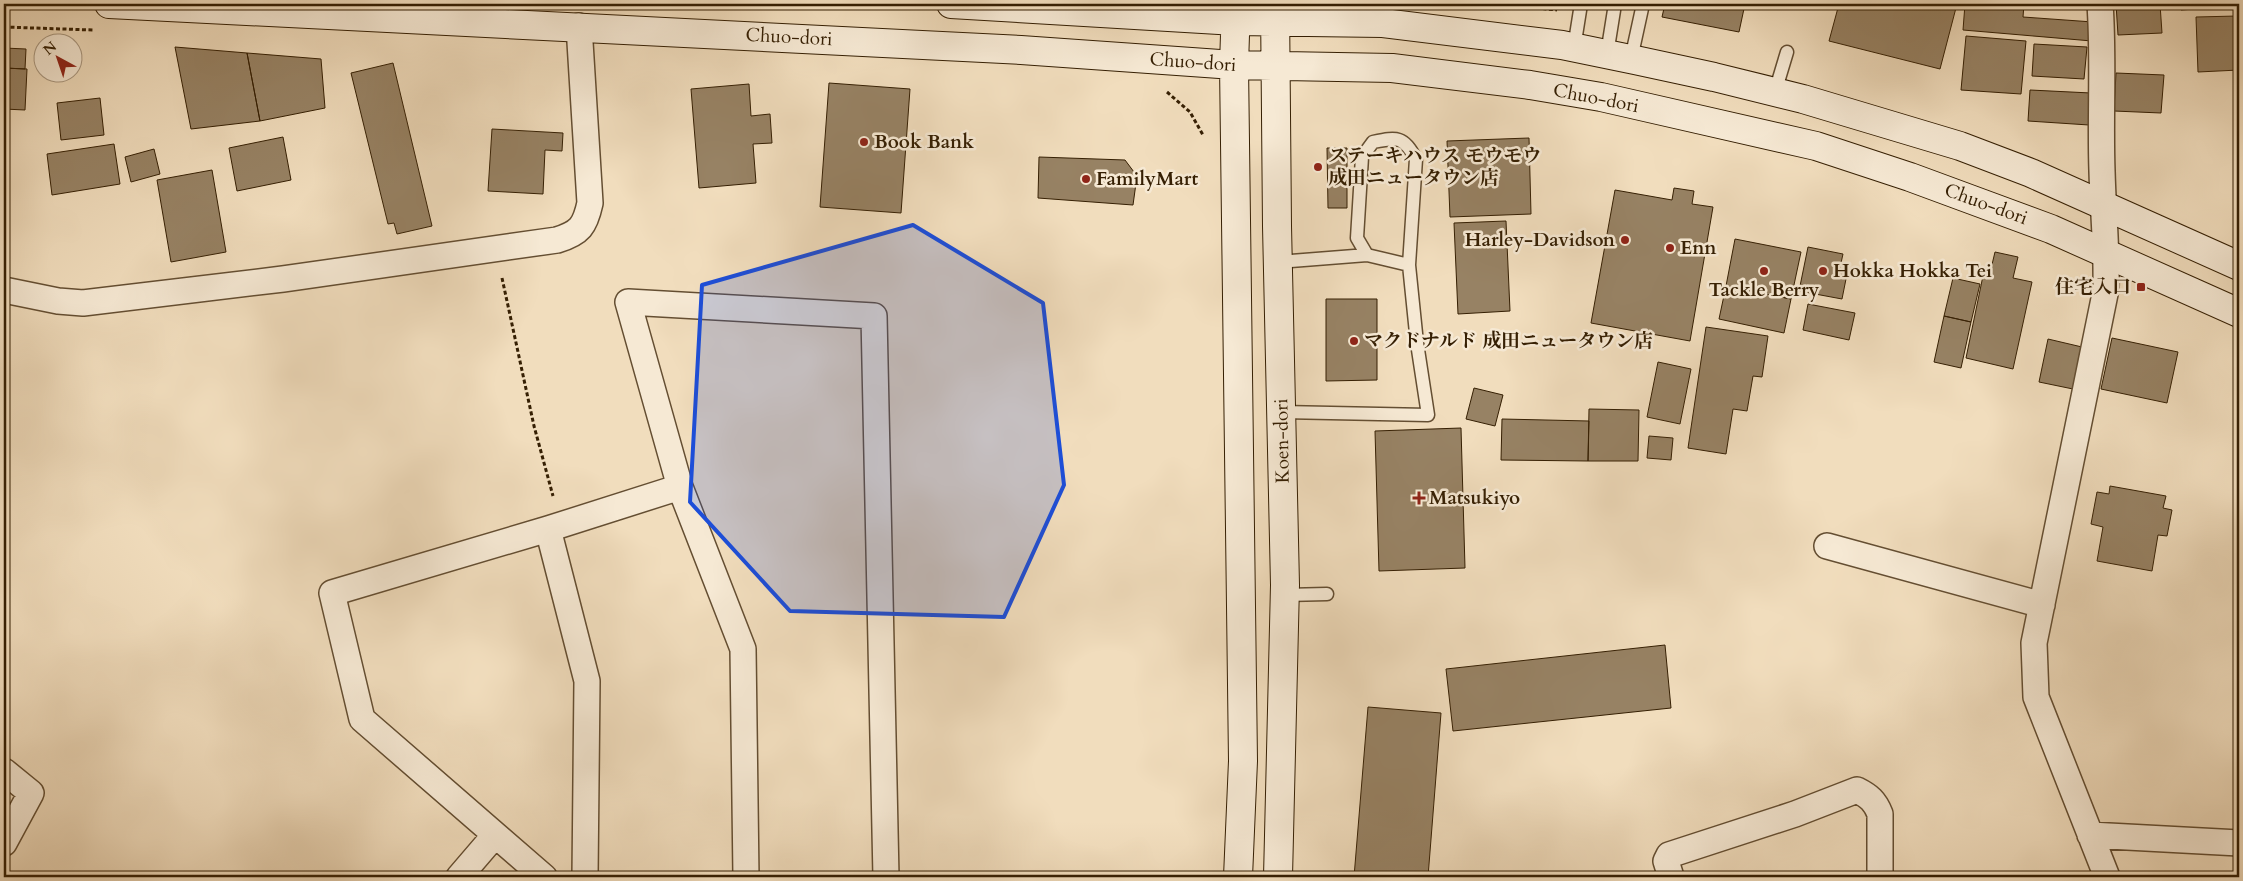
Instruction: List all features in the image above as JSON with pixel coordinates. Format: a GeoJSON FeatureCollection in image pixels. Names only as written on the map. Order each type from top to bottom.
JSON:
{"type":"FeatureCollection","features":[{"type":"Feature","properties":{"kind":"street","name":"Chuo-dori"},"geometry":{"type":"LineString","coordinates":[[109,4],[579,26],[1021,50],[1234,65],[1392,68],[1581,93],[1816,146],[2043,225],[2107,252],[2239,313]]}},
{"type":"Feature","properties":{"kind":"street"},"geometry":{"type":"LineString","coordinates":[[951,4],[1276,12],[1383,23],[1574,48],[1619,57],[1775,92],[1960,146],[2031,173],[2239,266]]}},
{"type":"Feature","properties":{"kind":"street"},"geometry":{"type":"LineString","coordinates":[[2100,4],[2103,40],[2102,171],[2107,252],[2106,289],[2034,643],[2036,697],[2107,877]]}},
{"type":"Feature","properties":{"kind":"street"},"geometry":{"type":"LineString","coordinates":[[1236,12],[1234,65],[1243,761],[1238,877]]}},
{"type":"Feature","properties":{"kind":"street","name":"Koen-dori"},"geometry":{"type":"LineString","coordinates":[[1276,12],[1278,262],[1285,595],[1278,877]]}},
{"type":"Feature","properties":{"kind":"street"},"geometry":{"type":"LineString","coordinates":[[4,290],[58,301],[83,303],[283,279],[557,240],[572,236],[583,226],[590,203],[579,26]]}},
{"type":"Feature","properties":{"kind":"street"},"geometry":{"type":"LineString","coordinates":[[746,877],[743,649],[680,487],[628,302],[874,316],[886,877]]}},
{"type":"Feature","properties":{"kind":"street"},"geometry":{"type":"LineString","coordinates":[[544,877],[362,719],[332,593],[554,527],[680,487]]}},
{"type":"Feature","properties":{"kind":"street"},"geometry":{"type":"LineString","coordinates":[[554,527],[588,682],[585,877]]}},
{"type":"Feature","properties":{"kind":"street"},"geometry":{"type":"LineString","coordinates":[[1827,546],[2042,605]]}},
{"type":"Feature","properties":{"kind":"street"},"geometry":{"type":"LineString","coordinates":[[4,771],[30,793],[4,843]]}},
{"type":"Feature","properties":{"kind":"street"},"geometry":{"type":"LineString","coordinates":[[1671,877],[1666,861],[1669,855],[1795,814],[1858,790],[1870,797],[1877,805],[1880,814],[1880,877]]}},
{"type":"Feature","properties":{"kind":"street"},"geometry":{"type":"LineString","coordinates":[[459,877],[495,835]]}},
{"type":"Feature","properties":{"kind":"street"},"geometry":{"type":"LineString","coordinates":[[2090,835],[2239,844]]}},
{"type":"Feature","properties":{"kind":"lane"},"geometry":{"type":"LineString","coordinates":[[1574,48],[1581,4]]}},
{"type":"Feature","properties":{"kind":"lane"},"geometry":{"type":"LineString","coordinates":[[1615,4],[1619,57]]}},
{"type":"Feature","properties":{"kind":"lane"},"geometry":{"type":"LineString","coordinates":[[1619,57],[1643,4]]}},
{"type":"Feature","properties":{"kind":"lane"},"geometry":{"type":"LineString","coordinates":[[1775,92],[1787,52]]}},
{"type":"Feature","properties":{"kind":"lane"},"geometry":{"type":"LineString","coordinates":[[1282,412],[1428,414],[1417,343],[1409,265],[1416,159],[1408,145],[1394,138],[1373,142],[1362,157],[1356,238],[1367,255]]}},
{"type":"Feature","properties":{"kind":"lane"},"geometry":{"type":"LineString","coordinates":[[1278,262],[1367,255],[1409,265]]}},
{"type":"Feature","properties":{"kind":"lane"},"geometry":{"type":"LineString","coordinates":[[1285,595],[1328,594]]}},
{"type":"Feature","properties":{"kind":"path"},"geometry":{"type":"LineString","coordinates":[[4,27],[98,30]]}},
{"type":"Feature","properties":{"kind":"path"},"geometry":{"type":"LineString","coordinates":[[1165,90],[1190,112],[1204,137]]}},
{"type":"Feature","properties":{"kind":"path"},"geometry":{"type":"LineString","coordinates":[[496,249],[554,527]]}},
{"type":"Feature","properties":{"kind":"highlighted area"},"geometry":{"type":"Polygon","coordinates":[[[913,225],[1043,303],[1064,485],[1004,617],[790,611],[690,502],[702,285],[913,225]]]}},
{"type":"Feature","properties":{"kind":"shaded area"},"geometry":{"type":"Polygon","coordinates":[[[729,874],[728,877],[603,877],[603,875],[729,874]]]}},
{"type":"Feature","properties":{"kind":"building"},"geometry":{"type":"Polygon","coordinates":[[[1665,4],[1745,4],[1739,32],[1662,17],[1665,4]]]}},
{"type":"Feature","properties":{"kind":"building"},"geometry":{"type":"Polygon","coordinates":[[[1839,4],[1957,4],[1940,69],[1829,41],[1839,4]]]}},
{"type":"Feature","properties":{"kind":"building"},"geometry":{"type":"Polygon","coordinates":[[[1965,4],[2024,4],[2023,17],[2093,22],[2092,41],[1963,30],[1965,4]]]}},
{"type":"Feature","properties":{"kind":"building"},"geometry":{"type":"Polygon","coordinates":[[[2116,4],[2160,4],[2162,33],[2118,35],[2116,4]]]}},
{"type":"Feature","properties":{"kind":"building"},"geometry":{"type":"Polygon","coordinates":[[[2181,4],[2223,4],[2223,7],[2181,10],[2181,4]]]}},
{"type":"Feature","properties":{"kind":"building"},"geometry":{"type":"Polygon","coordinates":[[[2237,16],[2239,70],[2198,72],[2196,17],[2237,16]]]}},
{"type":"Feature","properties":{"kind":"building"},"geometry":{"type":"Polygon","coordinates":[[[1966,36],[2026,41],[2021,94],[1961,90],[1966,36]]]}},
{"type":"Feature","properties":{"kind":"building"},"geometry":{"type":"Polygon","coordinates":[[[2034,44],[2087,47],[2084,79],[2032,76],[2034,44]]]}},
{"type":"Feature","properties":{"kind":"building"},"geometry":{"type":"Polygon","coordinates":[[[175,47],[247,53],[260,121],[191,129],[175,47]]]}},
{"type":"Feature","properties":{"kind":"building"},"geometry":{"type":"Polygon","coordinates":[[[4,48],[26,49],[25,69],[4,68],[4,48]]]}},
{"type":"Feature","properties":{"kind":"building"},"geometry":{"type":"Polygon","coordinates":[[[247,53],[321,59],[325,108],[260,121],[247,53]]]}},
{"type":"Feature","properties":{"kind":"building"},"geometry":{"type":"Polygon","coordinates":[[[393,63],[432,226],[397,234],[394,223],[388,224],[351,73],[393,63]]]}},
{"type":"Feature","properties":{"kind":"building"},"geometry":{"type":"Polygon","coordinates":[[[4,68],[27,69],[25,110],[4,109],[4,68]]]}},
{"type":"Feature","properties":{"kind":"building"},"geometry":{"type":"Polygon","coordinates":[[[2116,73],[2164,75],[2161,113],[2114,111],[2116,73]]]}},
{"type":"Feature","properties":{"kind":"building"},"geometry":{"type":"Polygon","coordinates":[[[829,83],[910,89],[901,213],[820,207],[829,83]]]}},
{"type":"Feature","properties":{"kind":"building"},"geometry":{"type":"Polygon","coordinates":[[[749,84],[751,116],[770,114],[772,143],[753,144],[756,183],[699,188],[691,89],[749,84]]]}},
{"type":"Feature","properties":{"kind":"building"},"geometry":{"type":"Polygon","coordinates":[[[2030,90],[2091,93],[2089,125],[2028,121],[2030,90]]]}},
{"type":"Feature","properties":{"kind":"building"},"geometry":{"type":"Polygon","coordinates":[[[100,98],[104,135],[61,140],[57,103],[100,98]]]}},
{"type":"Feature","properties":{"kind":"building"},"geometry":{"type":"Polygon","coordinates":[[[492,129],[563,133],[562,151],[545,150],[543,194],[488,191],[492,129]]]}},
{"type":"Feature","properties":{"kind":"building"},"geometry":{"type":"Polygon","coordinates":[[[283,137],[291,180],[237,191],[229,148],[283,137]]]}},
{"type":"Feature","properties":{"kind":"building"},"geometry":{"type":"Polygon","coordinates":[[[1529,138],[1531,214],[1450,217],[1447,141],[1529,138]]]}},
{"type":"Feature","properties":{"kind":"building"},"geometry":{"type":"Polygon","coordinates":[[[114,144],[120,184],[52,195],[47,154],[114,144]]]}},
{"type":"Feature","properties":{"kind":"building"},"geometry":{"type":"Polygon","coordinates":[[[1327,148],[1347,148],[1347,208],[1328,208],[1327,148]]]}},
{"type":"Feature","properties":{"kind":"building"},"geometry":{"type":"Polygon","coordinates":[[[154,149],[160,174],[131,182],[125,157],[154,149]]]}},
{"type":"Feature","properties":{"kind":"building"},"geometry":{"type":"Polygon","coordinates":[[[1039,157],[1125,160],[1137,176],[1133,205],[1038,198],[1039,157]]]}},
{"type":"Feature","properties":{"kind":"building"},"geometry":{"type":"Polygon","coordinates":[[[212,170],[226,252],[171,262],[157,180],[212,170]]]}},
{"type":"Feature","properties":{"kind":"building"},"geometry":{"type":"Polygon","coordinates":[[[1674,188],[1694,191],[1692,204],[1713,207],[1690,341],[1591,323],[1615,190],[1672,200],[1674,188]]]}},
{"type":"Feature","properties":{"kind":"building"},"geometry":{"type":"Polygon","coordinates":[[[1506,221],[1510,311],[1458,314],[1454,223],[1506,221]]]}},
{"type":"Feature","properties":{"kind":"building"},"geometry":{"type":"Polygon","coordinates":[[[1735,239],[1801,252],[1791,299],[1726,286],[1735,239]]]}},
{"type":"Feature","properties":{"kind":"building"},"geometry":{"type":"Polygon","coordinates":[[[1808,247],[1843,254],[1839,272],[1847,274],[1842,299],[1799,291],[1808,247]]]}},
{"type":"Feature","properties":{"kind":"building"},"geometry":{"type":"Polygon","coordinates":[[[1995,252],[2018,257],[2013,278],[2032,282],[2013,369],[1966,358],[1984,271],[1990,273],[1995,252]]]}},
{"type":"Feature","properties":{"kind":"building"},"geometry":{"type":"Polygon","coordinates":[[[1953,278],[1980,284],[1971,322],[1944,316],[1953,278]]]}},
{"type":"Feature","properties":{"kind":"building"},"geometry":{"type":"Polygon","coordinates":[[[1726,286],[1791,299],[1784,333],[1719,319],[1726,286]]]}},
{"type":"Feature","properties":{"kind":"building"},"geometry":{"type":"Polygon","coordinates":[[[1326,299],[1377,299],[1377,380],[1326,381],[1326,299]]]}},
{"type":"Feature","properties":{"kind":"building"},"geometry":{"type":"Polygon","coordinates":[[[1808,304],[1855,313],[1849,340],[1803,330],[1808,304]]]}},
{"type":"Feature","properties":{"kind":"building"},"geometry":{"type":"Polygon","coordinates":[[[1944,316],[1971,322],[1961,368],[1934,362],[1944,316]]]}},
{"type":"Feature","properties":{"kind":"building"},"geometry":{"type":"Polygon","coordinates":[[[1706,327],[1768,336],[1762,377],[1753,376],[1747,411],[1733,409],[1726,454],[1688,448],[1706,327]]]}},
{"type":"Feature","properties":{"kind":"building"},"geometry":{"type":"Polygon","coordinates":[[[2112,338],[2178,352],[2167,403],[2101,389],[2112,338]]]}},
{"type":"Feature","properties":{"kind":"building"},"geometry":{"type":"Polygon","coordinates":[[[2048,339],[2082,347],[2073,389],[2039,382],[2048,339]]]}},
{"type":"Feature","properties":{"kind":"building"},"geometry":{"type":"Polygon","coordinates":[[[1658,362],[1691,369],[1680,424],[1647,417],[1658,362]]]}},
{"type":"Feature","properties":{"kind":"building"},"geometry":{"type":"Polygon","coordinates":[[[1474,388],[1503,395],[1495,426],[1466,419],[1474,388]]]}},
{"type":"Feature","properties":{"kind":"building"},"geometry":{"type":"Polygon","coordinates":[[[1589,409],[1639,410],[1638,461],[1588,461],[1589,409]]]}},
{"type":"Feature","properties":{"kind":"building"},"geometry":{"type":"Polygon","coordinates":[[[1502,419],[1589,421],[1588,461],[1501,460],[1502,419]]]}},
{"type":"Feature","properties":{"kind":"building"},"geometry":{"type":"Polygon","coordinates":[[[1461,428],[1465,568],[1379,571],[1375,431],[1461,428]]]}},
{"type":"Feature","properties":{"kind":"building"},"geometry":{"type":"Polygon","coordinates":[[[1649,436],[1673,438],[1671,460],[1647,458],[1649,436]]]}},
{"type":"Feature","properties":{"kind":"building"},"geometry":{"type":"Polygon","coordinates":[[[2110,486],[2166,496],[2163,508],[2172,510],[2167,536],[2158,535],[2152,571],[2097,561],[2103,527],[2091,524],[2097,492],[2109,494],[2110,486]]]}},
{"type":"Feature","properties":{"kind":"building"},"geometry":{"type":"Polygon","coordinates":[[[1665,645],[1671,708],[1453,731],[1446,669],[1665,645]]]}},
{"type":"Feature","properties":{"kind":"building"},"geometry":{"type":"Polygon","coordinates":[[[1368,707],[1441,713],[1428,877],[1354,877],[1368,707]]]}},
{"type":"Feature","properties":{"kind":"place","name":"Book Bank"},"geometry":{"type":"Point","coordinates":[864,142]}},
{"type":"Feature","properties":{"kind":"place","name":"ステーキハウス モウモウ 成田ニュータウン店"},"geometry":{"type":"Point","coordinates":[1318,167]}},
{"type":"Feature","properties":{"kind":"place","name":"FamilyMart"},"geometry":{"type":"Point","coordinates":[1086,179]}},
{"type":"Feature","properties":{"kind":"place","name":"Harley-Davidson"},"geometry":{"type":"Point","coordinates":[1625,240]}},
{"type":"Feature","properties":{"kind":"place","name":"Enn"},"geometry":{"type":"Point","coordinates":[1670,248]}},
{"type":"Feature","properties":{"kind":"place","name":"Tackle Berry"},"geometry":{"type":"Point","coordinates":[1764,271]}},
{"type":"Feature","properties":{"kind":"place","name":"Hokka Hokka Tei"},"geometry":{"type":"Point","coordinates":[1823,271]}},
{"type":"Feature","properties":{"kind":"place","name":"住宅入口"},"geometry":{"type":"Point","coordinates":[2141,287]}},
{"type":"Feature","properties":{"kind":"place","name":"マクドナルド 成田ニュータウン店"},"geometry":{"type":"Point","coordinates":[1354,341]}},
{"type":"Feature","properties":{"kind":"place","name":"Matsukiyo"},"geometry":{"type":"Point","coordinates":[1419,498]}}]}
